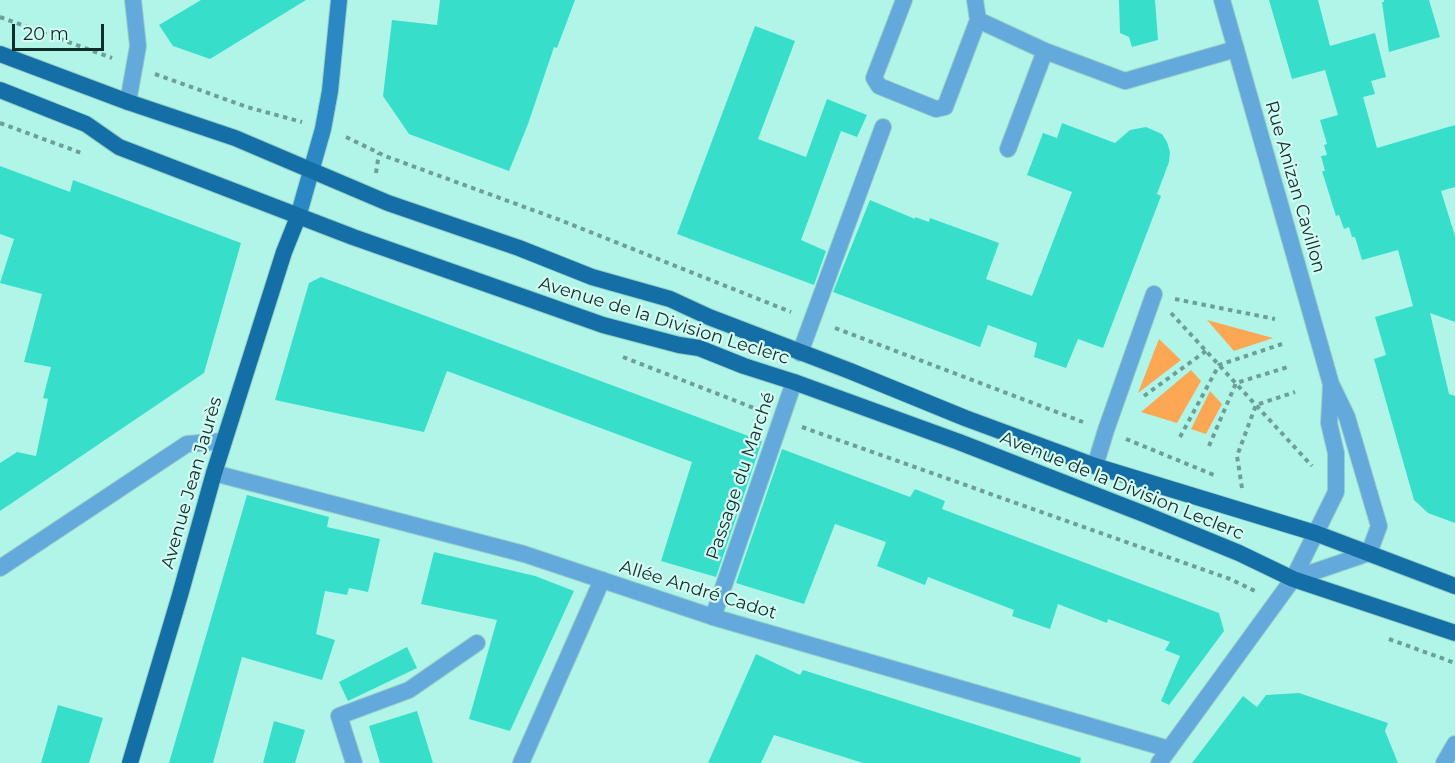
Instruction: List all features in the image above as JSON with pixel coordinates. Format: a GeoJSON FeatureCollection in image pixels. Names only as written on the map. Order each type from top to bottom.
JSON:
{"type":"FeatureCollection","features":[{"type":"Feature","properties":{"kind":"main road"},"geometry":{"type":"LineString","coordinates":[[298,217],[323,129],[330,91],[339,0]]}},
{"type":"Feature","properties":{"kind":"main road","name":"Avenue de la Division Leclerc"},"geometry":{"type":"LineString","coordinates":[[0,54],[128,102],[235,138],[388,202],[519,248],[592,277],[670,299],[709,317],[850,370],[965,418],[1095,466],[1316,533],[1455,586]]}},
{"type":"Feature","properties":{"kind":"main road","name":"Avenue de la Division Leclerc"},"geometry":{"type":"LineString","coordinates":[[0,90],[86,124],[119,147],[298,217],[603,325],[699,348],[794,382],[959,442],[1144,514],[1239,553],[1293,579],[1455,633]]}},
{"type":"Feature","properties":{"kind":"main road","name":"Avenue Jean Jaurès"},"geometry":{"type":"LineString","coordinates":[[130,763],[214,473],[284,252],[298,217]]}},
{"type":"Feature","properties":{"kind":"street"},"geometry":{"type":"LineString","coordinates":[[128,102],[138,46],[133,0]]}},
{"type":"Feature","properties":{"kind":"street"},"geometry":{"type":"LineString","coordinates":[[904,0],[874,78],[879,86],[936,109],[945,107],[978,20],[975,0]]}},
{"type":"Feature","properties":{"kind":"street","name":"Rue Anizan Cavillon"},"geometry":{"type":"LineString","coordinates":[[1222,0],[1331,384],[1347,417],[1375,509],[1379,526],[1369,553]]}},
{"type":"Feature","properties":{"kind":"street"},"geometry":{"type":"LineString","coordinates":[[978,20],[1045,51],[1125,81],[1236,49]]}},
{"type":"Feature","properties":{"kind":"street"},"geometry":{"type":"LineString","coordinates":[[1008,149],[1045,51]]}},
{"type":"Feature","properties":{"kind":"street"},"geometry":{"type":"LineString","coordinates":[[800,352],[883,126]]}},
{"type":"Feature","properties":{"kind":"street"},"geometry":{"type":"LineString","coordinates":[[1095,466],[1154,294]]}},
{"type":"Feature","properties":{"kind":"street","name":"Passage du Marché"},"geometry":{"type":"LineString","coordinates":[[713,617],[794,382]]}},
{"type":"Feature","properties":{"kind":"street","name":"Rue Anizan Cavillon"},"geometry":{"type":"LineString","coordinates":[[1159,763],[1293,579],[1336,492],[1336,453],[1329,423],[1331,384]]}},
{"type":"Feature","properties":{"kind":"street"},"geometry":{"type":"LineString","coordinates":[[0,568],[187,444],[224,441]]}},
{"type":"Feature","properties":{"kind":"street","name":"Allée André Cadot"},"geometry":{"type":"LineString","coordinates":[[214,473],[524,554],[713,617],[1169,749]]}},
{"type":"Feature","properties":{"kind":"street"},"geometry":{"type":"LineString","coordinates":[[1293,579],[1369,553]]}},
{"type":"Feature","properties":{"kind":"street"},"geometry":{"type":"LineString","coordinates":[[521,763],[532,733],[602,580]]}},
{"type":"Feature","properties":{"kind":"street"},"geometry":{"type":"LineString","coordinates":[[354,763],[339,716],[409,690],[477,643]]}},
{"type":"Feature","properties":{"kind":"street"},"geometry":{"type":"LineString","coordinates":[[1444,763],[1455,744]]}},
{"type":"Feature","properties":{"kind":"path"},"geometry":{"type":"LineString","coordinates":[[1154,294],[1275,319]]}},
{"type":"Feature","properties":{"kind":"path"},"geometry":{"type":"LineString","coordinates":[[1154,294],[1336,492]]}},
{"type":"Feature","properties":{"kind":"path"},"geometry":{"type":"LineString","coordinates":[[1180,437],[1219,365],[1282,344]]}},
{"type":"Feature","properties":{"kind":"path"},"geometry":{"type":"LineString","coordinates":[[1112,416],[1126,409],[1206,351]]}},
{"type":"Feature","properties":{"kind":"path"},"geometry":{"type":"LineString","coordinates":[[1209,446],[1236,383],[1288,367]]}},
{"type":"Feature","properties":{"kind":"path"},"geometry":{"type":"LineString","coordinates":[[1256,405],[1295,392]]}},
{"type":"Feature","properties":{"kind":"path"},"geometry":{"type":"LineString","coordinates":[[1237,456],[1256,405]]}},
{"type":"Feature","properties":{"kind":"shaded area"},"geometry":{"type":"Polygon","coordinates":[[[1207,320],[1273,338],[1234,351],[1207,320]]]}},
{"type":"Feature","properties":{"kind":"shaded area"},"geometry":{"type":"Polygon","coordinates":[[[1159,339],[1181,360],[1138,393],[1159,339]]]}},
{"type":"Feature","properties":{"kind":"shaded area"},"geometry":{"type":"Polygon","coordinates":[[[1191,370],[1201,381],[1177,423],[1141,412],[1191,370]]]}},
{"type":"Feature","properties":{"kind":"shaded area"},"geometry":{"type":"Polygon","coordinates":[[[1210,391],[1222,404],[1206,434],[1191,429],[1210,391]]]}},
{"type":"Feature","properties":{"kind":"building"},"geometry":{"type":"Polygon","coordinates":[[[201,0],[306,0],[210,59],[173,46],[159,25],[201,0]]]}},
{"type":"Feature","properties":{"kind":"building"},"geometry":{"type":"Polygon","coordinates":[[[440,0],[575,0],[557,48],[554,47],[528,124],[509,171],[409,134],[383,96],[392,20],[437,25],[440,0]]]}},
{"type":"Feature","properties":{"kind":"building"},"geometry":{"type":"Polygon","coordinates":[[[1119,0],[1155,0],[1158,40],[1132,47],[1129,37],[1120,33],[1119,0]]]}},
{"type":"Feature","properties":{"kind":"building"},"geometry":{"type":"Polygon","coordinates":[[[1269,0],[1318,0],[1330,46],[1375,33],[1386,77],[1371,81],[1375,94],[1363,97],[1377,148],[1455,125],[1455,187],[1441,191],[1455,236],[1455,322],[1430,313],[1449,394],[1455,396],[1455,523],[1428,513],[1414,500],[1374,359],[1386,355],[1375,317],[1413,306],[1398,250],[1362,260],[1355,237],[1352,237],[1349,227],[1344,229],[1339,215],[1336,216],[1322,171],[1325,171],[1321,156],[1327,155],[1324,145],[1327,144],[1320,120],[1338,115],[1325,70],[1292,79],[1269,0]]]}},
{"type":"Feature","properties":{"kind":"building"},"geometry":{"type":"Polygon","coordinates":[[[1384,0],[1429,0],[1440,37],[1389,52],[1382,2],[1384,0]]]}},
{"type":"Feature","properties":{"kind":"building"},"geometry":{"type":"Polygon","coordinates":[[[755,26],[795,41],[758,139],[806,157],[827,99],[867,115],[857,137],[841,131],[801,240],[826,251],[814,285],[677,234],[755,26]]]}},
{"type":"Feature","properties":{"kind":"building"},"geometry":{"type":"Polygon","coordinates":[[[1062,123],[1115,143],[1130,130],[1146,127],[1162,134],[1170,152],[1169,162],[1157,194],[1161,196],[1103,348],[1078,339],[1066,368],[1034,357],[1037,343],[988,325],[980,347],[833,292],[870,200],[915,219],[915,217],[929,222],[930,218],[999,243],[986,279],[1032,296],[1072,192],[1027,175],[1043,133],[1057,138],[1062,123]]]}},
{"type":"Feature","properties":{"kind":"building"},"geometry":{"type":"Polygon","coordinates":[[[0,166],[70,192],[73,180],[241,243],[204,373],[0,511],[0,463],[17,452],[36,456],[48,399],[43,398],[51,367],[24,362],[42,294],[0,283],[14,239],[0,234],[0,166]]]}},
{"type":"Feature","properties":{"kind":"building"},"geometry":{"type":"Polygon","coordinates":[[[321,277],[762,441],[716,577],[661,561],[692,462],[447,371],[424,432],[275,400],[309,283],[321,277]]]}},
{"type":"Feature","properties":{"kind":"building"},"geometry":{"type":"Polygon","coordinates":[[[782,449],[910,497],[915,489],[945,501],[942,509],[1219,613],[1224,631],[1169,705],[1161,701],[1180,656],[1165,650],[1170,642],[1108,619],[1107,623],[1058,604],[1050,629],[1012,616],[1014,610],[928,577],[925,585],[877,566],[886,542],[835,524],[804,604],[736,583],[782,449]]]}},
{"type":"Feature","properties":{"kind":"building"},"geometry":{"type":"Polygon","coordinates":[[[247,495],[329,517],[327,527],[380,539],[368,592],[349,588],[347,595],[325,591],[316,634],[335,640],[322,680],[242,657],[213,763],[169,763],[247,495]]]}},
{"type":"Feature","properties":{"kind":"building"},"geometry":{"type":"Polygon","coordinates":[[[434,552],[535,576],[574,591],[510,731],[469,719],[497,620],[421,604],[434,552]]]}},
{"type":"Feature","properties":{"kind":"building"},"geometry":{"type":"Polygon","coordinates":[[[407,647],[417,668],[348,701],[339,682],[407,647]]]}},
{"type":"Feature","properties":{"kind":"building"},"geometry":{"type":"Polygon","coordinates":[[[756,654],[800,675],[803,670],[1081,758],[1080,763],[863,763],[774,735],[761,763],[708,763],[756,654]]]}},
{"type":"Feature","properties":{"kind":"building"},"geometry":{"type":"Polygon","coordinates":[[[1299,693],[1388,723],[1385,731],[1398,763],[1192,763],[1243,696],[1257,707],[1266,695],[1299,693]]]}},
{"type":"Feature","properties":{"kind":"building"},"geometry":{"type":"Polygon","coordinates":[[[58,705],[103,718],[89,763],[41,763],[58,705]]]}},
{"type":"Feature","properties":{"kind":"building"},"geometry":{"type":"Polygon","coordinates":[[[417,711],[433,763],[380,763],[369,726],[417,711]]]}},
{"type":"Feature","properties":{"kind":"building"},"geometry":{"type":"Polygon","coordinates":[[[274,721],[305,730],[295,763],[263,763],[274,721]]]}}]}
